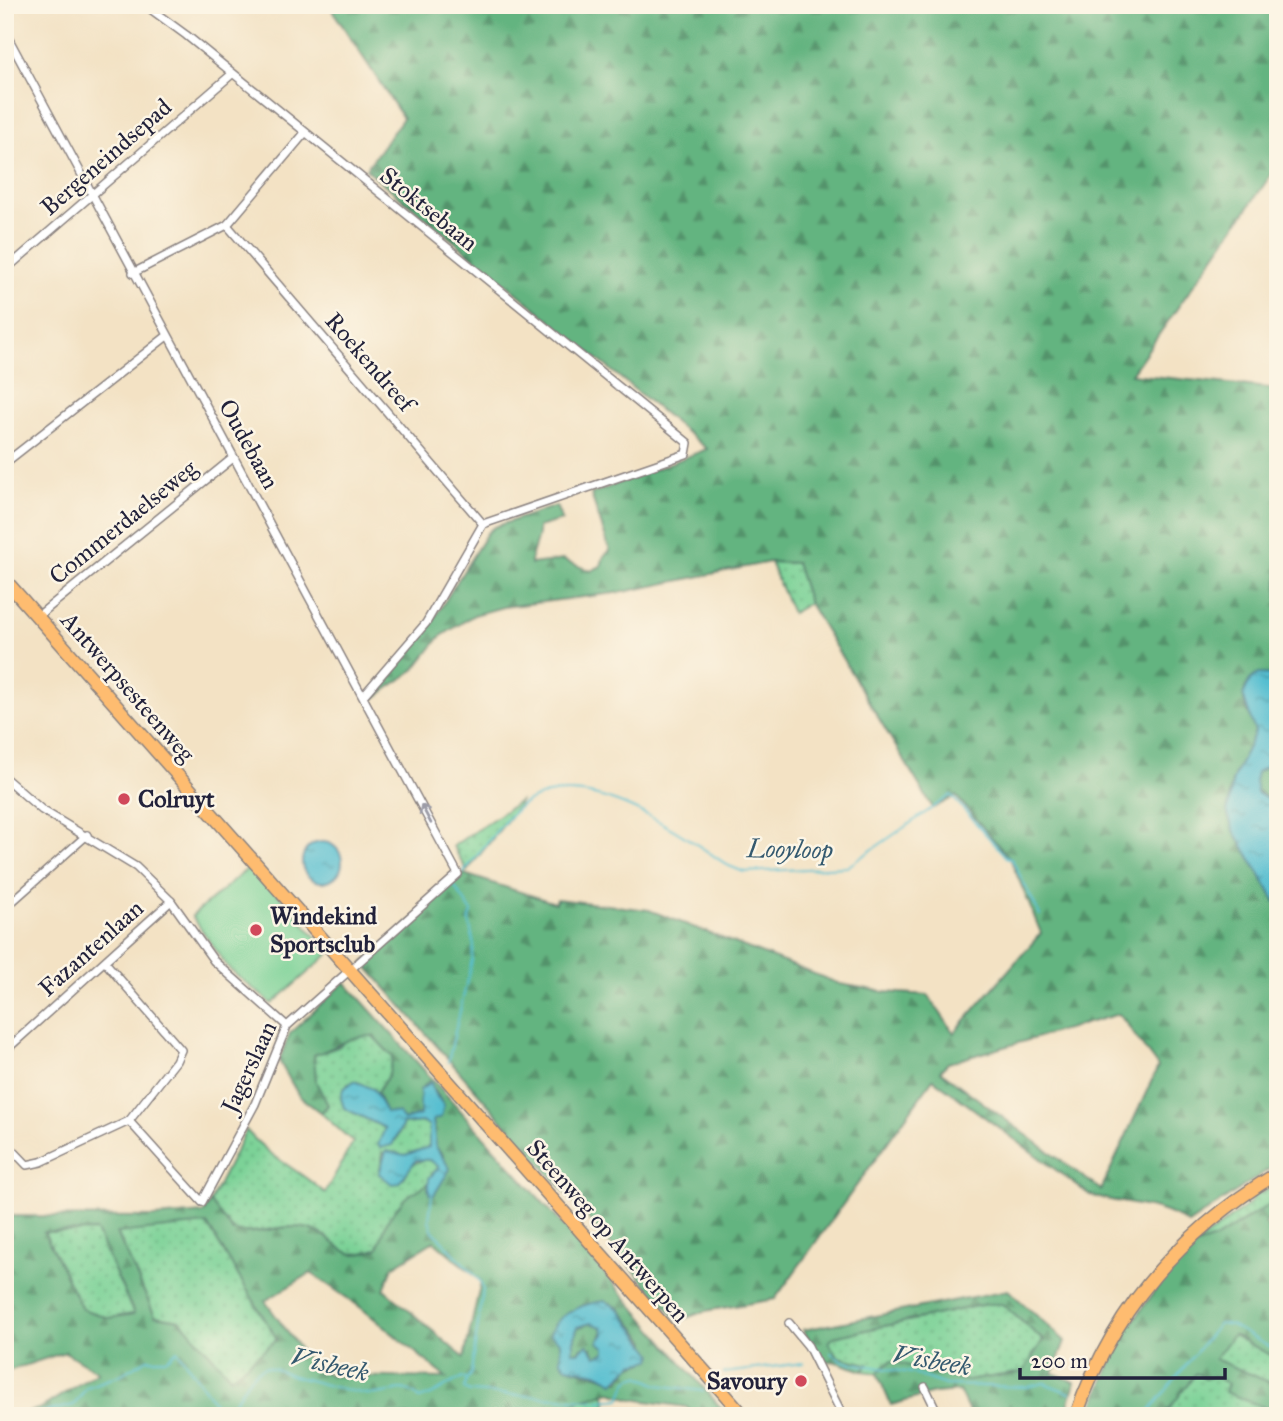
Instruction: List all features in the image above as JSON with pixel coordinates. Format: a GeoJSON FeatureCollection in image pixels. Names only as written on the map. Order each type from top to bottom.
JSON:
{"type":"FeatureCollection","features":[{"type":"Feature","properties":{"kind":"main road","name":"Antwerpsesteenweg"},"geometry":{"type":"LineString","coordinates":[[5,580],[441,1073]]}},
{"type":"Feature","properties":{"kind":"main road","name":"Steenweg op Antwerpen"},"geometry":{"type":"LineString","coordinates":[[441,1073],[744,1416]]}},
{"type":"Feature","properties":{"kind":"main road"},"geometry":{"type":"LineString","coordinates":[[1076,1416],[1101,1355],[1131,1304],[1175,1250],[1278,1172]]}},
{"type":"Feature","properties":{"kind":"main road"},"geometry":{"type":"LineString","coordinates":[[1227,1208],[1278,1181]]}},
{"type":"Feature","properties":{"kind":"street","name":"Stoktsebaan"},"geometry":{"type":"LineString","coordinates":[[145,5],[688,443],[686,454],[483,524]]}},
{"type":"Feature","properties":{"kind":"street","name":"Oudebaan"},"geometry":{"type":"LineString","coordinates":[[5,32],[458,874]]}},
{"type":"Feature","properties":{"kind":"street","name":"Bergeneindsepad"},"geometry":{"type":"LineString","coordinates":[[5,270],[232,74]]}},
{"type":"Feature","properties":{"kind":"street"},"geometry":{"type":"LineString","coordinates":[[133,273],[227,225],[304,134]]}},
{"type":"Feature","properties":{"kind":"street","name":"Roekendreef"},"geometry":{"type":"LineString","coordinates":[[227,225],[483,524]]}},
{"type":"Feature","properties":{"kind":"street"},"geometry":{"type":"LineString","coordinates":[[5,463],[167,336]]}},
{"type":"Feature","properties":{"kind":"street","name":"Commerdaelseweg"},"geometry":{"type":"LineString","coordinates":[[38,616],[233,458]]}},
{"type":"Feature","properties":{"kind":"street"},"geometry":{"type":"LineString","coordinates":[[363,696],[426,622],[483,524]]}},
{"type":"Feature","properties":{"kind":"street"},"geometry":{"type":"LineString","coordinates":[[5,778],[42,810],[136,867],[172,901],[214,961],[287,1026]]}},
{"type":"Feature","properties":{"kind":"street"},"geometry":{"type":"LineString","coordinates":[[5,908],[87,835]]}},
{"type":"Feature","properties":{"kind":"street","name":"Jagerslaan"},"geometry":{"type":"LineString","coordinates":[[129,1121],[202,1202],[255,1104],[287,1026],[458,874]]}},
{"type":"Feature","properties":{"kind":"street","name":"Fazantenlaan"},"geometry":{"type":"LineString","coordinates":[[5,1051],[172,901]]}},
{"type":"Feature","properties":{"kind":"street"},"geometry":{"type":"LineString","coordinates":[[5,1142],[27,1165],[41,1162],[129,1121],[176,1061],[181,1050],[104,962]]}},
{"type":"Feature","properties":{"kind":"street"},"geometry":{"type":"LineString","coordinates":[[789,1324],[808,1346],[843,1416]]}},
{"type":"Feature","properties":{"kind":"street"},"geometry":{"type":"LineString","coordinates":[[925,1387],[939,1416]]}},
{"type":"Feature","properties":{"kind":"green space"},"geometry":{"type":"Polygon","coordinates":[[[329,5],[1278,5],[1278,165],[1131,374],[1278,389],[1278,675],[1263,675],[1251,680],[1247,685],[1245,706],[1255,732],[1233,779],[1229,795],[1233,829],[1278,905],[1278,1163],[1188,1224],[1153,1208],[1090,1195],[933,1079],[775,1299],[705,1311],[678,1321],[364,963],[464,874],[555,903],[557,899],[649,910],[840,984],[885,992],[928,995],[954,1033],[1041,933],[1011,860],[956,796],[933,808],[809,603],[796,563],[770,562],[623,592],[503,607],[474,615],[440,637],[415,669],[371,701],[429,627],[487,533],[494,527],[556,506],[562,520],[538,527],[531,564],[563,560],[591,571],[601,566],[604,556],[610,551],[591,494],[707,449],[366,169],[403,118],[329,5]],[[1119,1014],[948,1063],[940,1071],[1101,1190],[1158,1067],[1119,1014]]]}},
{"type":"Feature","properties":{"kind":"green space"},"geometry":{"type":"Polygon","coordinates":[[[770,562],[796,563],[809,603],[792,613],[770,562]]]}},
{"type":"Feature","properties":{"kind":"green space"},"geometry":{"type":"Polygon","coordinates":[[[1278,761],[1278,814],[1274,803],[1255,789],[1254,780],[1257,772],[1278,761]]]}},
{"type":"Feature","properties":{"kind":"green space"},"geometry":{"type":"Polygon","coordinates":[[[521,800],[516,809],[467,871],[453,846],[521,800]]]}},
{"type":"Feature","properties":{"kind":"green space","name":"Windekind Sportsclub"},"geometry":{"type":"Polygon","coordinates":[[[252,865],[330,953],[272,1004],[229,969],[192,916],[252,865]]]}},
{"type":"Feature","properties":{"kind":"green space"},"geometry":{"type":"Polygon","coordinates":[[[345,982],[555,1216],[728,1416],[698,1416],[686,1407],[632,1399],[611,1392],[578,1401],[563,1416],[17,1416],[41,1408],[98,1372],[65,1352],[5,1372],[5,1216],[155,1217],[204,1213],[210,1202],[233,1231],[252,1232],[300,1227],[319,1233],[340,1248],[355,1254],[378,1248],[387,1221],[405,1198],[429,1183],[428,1190],[434,1195],[443,1180],[443,1155],[436,1147],[433,1120],[444,1105],[429,1081],[420,1090],[420,1115],[403,1120],[386,1113],[377,1093],[389,1074],[393,1057],[373,1036],[350,1040],[314,1055],[316,1082],[328,1105],[321,1113],[299,1096],[279,1061],[290,1033],[345,982]],[[207,1224],[117,1233],[155,1316],[180,1320],[231,1377],[277,1339],[207,1224]],[[96,1231],[44,1232],[82,1309],[109,1318],[134,1313],[96,1231]],[[434,1241],[393,1267],[384,1289],[464,1358],[481,1281],[434,1241]],[[311,1273],[265,1301],[312,1366],[332,1376],[447,1378],[360,1307],[311,1273]],[[606,1301],[566,1314],[550,1334],[560,1342],[562,1361],[570,1368],[619,1381],[630,1367],[644,1362],[646,1341],[619,1308],[606,1301]]]}},
{"type":"Feature","properties":{"kind":"green space"},"geometry":{"type":"Polygon","coordinates":[[[354,1035],[373,1036],[393,1057],[389,1074],[377,1093],[358,1082],[348,1084],[341,1098],[344,1108],[385,1128],[379,1145],[396,1140],[403,1124],[421,1122],[429,1125],[429,1147],[405,1155],[383,1153],[379,1174],[404,1178],[411,1165],[425,1159],[436,1162],[439,1167],[429,1178],[429,1183],[405,1199],[388,1221],[378,1248],[365,1253],[347,1252],[319,1233],[300,1227],[252,1232],[233,1231],[210,1202],[246,1130],[275,1157],[325,1193],[353,1142],[321,1113],[328,1105],[316,1083],[314,1055],[338,1047],[354,1035]]]}},
{"type":"Feature","properties":{"kind":"green space"},"geometry":{"type":"Polygon","coordinates":[[[1278,1184],[1278,1199],[1215,1239],[1194,1246],[1250,1203],[1254,1196],[1278,1184]]]}},
{"type":"Feature","properties":{"kind":"green space"},"geometry":{"type":"Polygon","coordinates":[[[1278,1199],[1278,1214],[1265,1223],[1278,1241],[1278,1335],[1274,1340],[1278,1343],[1278,1359],[1233,1335],[1215,1359],[1278,1386],[1278,1413],[1225,1392],[1228,1384],[1214,1376],[1205,1379],[1196,1373],[1164,1416],[1089,1416],[1121,1339],[1170,1269],[1194,1246],[1215,1239],[1278,1199]]]}},
{"type":"Feature","properties":{"kind":"green space"},"geometry":{"type":"Polygon","coordinates":[[[207,1224],[277,1339],[231,1378],[180,1320],[155,1316],[117,1232],[207,1224]]]}},
{"type":"Feature","properties":{"kind":"green space"},"geometry":{"type":"Polygon","coordinates":[[[96,1231],[134,1314],[109,1318],[82,1309],[44,1232],[96,1231]]]}},
{"type":"Feature","properties":{"kind":"green space"},"geometry":{"type":"Polygon","coordinates":[[[1008,1290],[1065,1341],[1053,1373],[1075,1382],[1065,1416],[971,1416],[959,1391],[934,1393],[891,1405],[877,1373],[891,1361],[967,1381],[1023,1372],[1043,1340],[1002,1304],[986,1304],[834,1337],[828,1343],[839,1357],[868,1364],[863,1371],[833,1361],[822,1362],[803,1330],[1008,1290]]]}},
{"type":"Feature","properties":{"kind":"green space"},"geometry":{"type":"Polygon","coordinates":[[[986,1304],[1002,1304],[1043,1340],[1023,1372],[967,1381],[891,1361],[877,1373],[863,1371],[868,1365],[839,1357],[828,1343],[834,1337],[986,1304]]]}},
{"type":"Feature","properties":{"kind":"green space"},"geometry":{"type":"Polygon","coordinates":[[[591,1323],[601,1325],[603,1331],[600,1344],[605,1347],[605,1353],[596,1356],[591,1347],[572,1352],[577,1328],[591,1323]]]}},
{"type":"Feature","properties":{"kind":"green space"},"geometry":{"type":"Polygon","coordinates":[[[1233,1335],[1278,1359],[1278,1386],[1214,1359],[1233,1335]]]}},
{"type":"Feature","properties":{"kind":"green space"},"geometry":{"type":"Polygon","coordinates":[[[1196,1373],[1214,1376],[1228,1384],[1226,1392],[1278,1413],[1278,1416],[1164,1416],[1196,1373]]]}},
{"type":"Feature","properties":{"kind":"green space"},"geometry":{"type":"Polygon","coordinates":[[[605,1394],[608,1416],[563,1416],[578,1401],[605,1394]]]}},
{"type":"Feature","properties":{"kind":"water"},"geometry":{"type":"Polygon","coordinates":[[[1258,674],[1278,675],[1278,761],[1257,772],[1255,781],[1257,793],[1271,800],[1278,814],[1278,905],[1233,829],[1227,812],[1233,779],[1255,732],[1243,695],[1250,680],[1258,674]]]}},
{"type":"Feature","properties":{"kind":"water"},"geometry":{"type":"Polygon","coordinates":[[[322,842],[336,848],[342,862],[336,876],[322,882],[308,876],[302,862],[308,848],[322,842]]]}},
{"type":"Feature","properties":{"kind":"water"},"geometry":{"type":"Polygon","coordinates":[[[354,1081],[373,1089],[386,1112],[398,1113],[404,1120],[420,1115],[420,1090],[431,1082],[434,1093],[444,1105],[441,1117],[433,1120],[436,1147],[450,1169],[434,1195],[429,1194],[429,1178],[439,1167],[430,1160],[416,1160],[399,1183],[392,1184],[379,1174],[386,1151],[405,1155],[429,1147],[429,1125],[421,1122],[403,1124],[392,1145],[381,1148],[378,1145],[385,1128],[344,1108],[341,1098],[343,1089],[354,1081]]]}},
{"type":"Feature","properties":{"kind":"water"},"geometry":{"type":"Polygon","coordinates":[[[606,1301],[619,1309],[653,1354],[651,1360],[633,1364],[614,1382],[597,1373],[566,1367],[561,1361],[560,1342],[550,1334],[565,1315],[582,1306],[606,1301]],[[591,1323],[577,1327],[572,1352],[579,1352],[587,1344],[596,1356],[605,1353],[605,1347],[598,1342],[604,1334],[602,1327],[591,1323]]]}},
{"type":"Feature","properties":{"kind":"waterway","name":"Looyloop"},"geometry":{"type":"LineString","coordinates":[[463,873],[503,823],[521,806],[553,793],[579,793],[607,798],[634,809],[660,822],[729,866],[744,872],[847,867],[951,795],[1006,857],[1012,860],[1040,915]]}},
{"type":"Feature","properties":{"kind":"waterway","name":"Looyloop"},"geometry":{"type":"LineString","coordinates":[[448,1062],[474,945],[469,921],[472,912],[453,884]]}},
{"type":"Feature","properties":{"kind":"waterway","name":"Looyloop"},"geometry":{"type":"LineString","coordinates":[[432,1195],[429,1220],[433,1231],[480,1281],[483,1289],[471,1373],[467,1379]]}},
{"type":"Feature","properties":{"kind":"waterway","name":"Visbeek"},"geometry":{"type":"LineString","coordinates":[[1146,1416],[1219,1323],[1231,1325],[1278,1352]]}},
{"type":"Feature","properties":{"kind":"waterway","name":"Visbeek"},"geometry":{"type":"LineString","coordinates":[[28,1416],[74,1405],[87,1387],[120,1375],[147,1359],[167,1359],[177,1350],[223,1415],[252,1376],[265,1367],[366,1394],[403,1390],[414,1393],[419,1399],[463,1378],[467,1379],[464,1389],[470,1392],[600,1401],[620,1399],[626,1384],[631,1378],[639,1376],[658,1385],[703,1391]]}},
{"type":"Feature","properties":{"kind":"waterway","name":"Visbeek"},"geometry":{"type":"LineString","coordinates":[[831,1353],[845,1362],[911,1373],[945,1385],[1027,1387],[1044,1383],[1070,1393]]}},
{"type":"Feature","properties":{"kind":"waterway","name":"Visbeek"},"geometry":{"type":"LineString","coordinates":[[724,1373],[803,1363]]}},
{"type":"Feature","properties":{"kind":"waterway","name":"Visbeek"},"geometry":{"type":"LineString","coordinates":[[1092,1406],[1104,1416]]}},
{"type":"Feature","properties":{"kind":"place","name":"Colruyt"},"geometry":{"type":"Point","coordinates":[124,799]}},
{"type":"Feature","properties":{"kind":"place","name":"Windekind Sportsclub"},"geometry":{"type":"Point","coordinates":[256,930]}},
{"type":"Feature","properties":{"kind":"place","name":"Savoury"},"geometry":{"type":"Point","coordinates":[801,1381]}}]}
